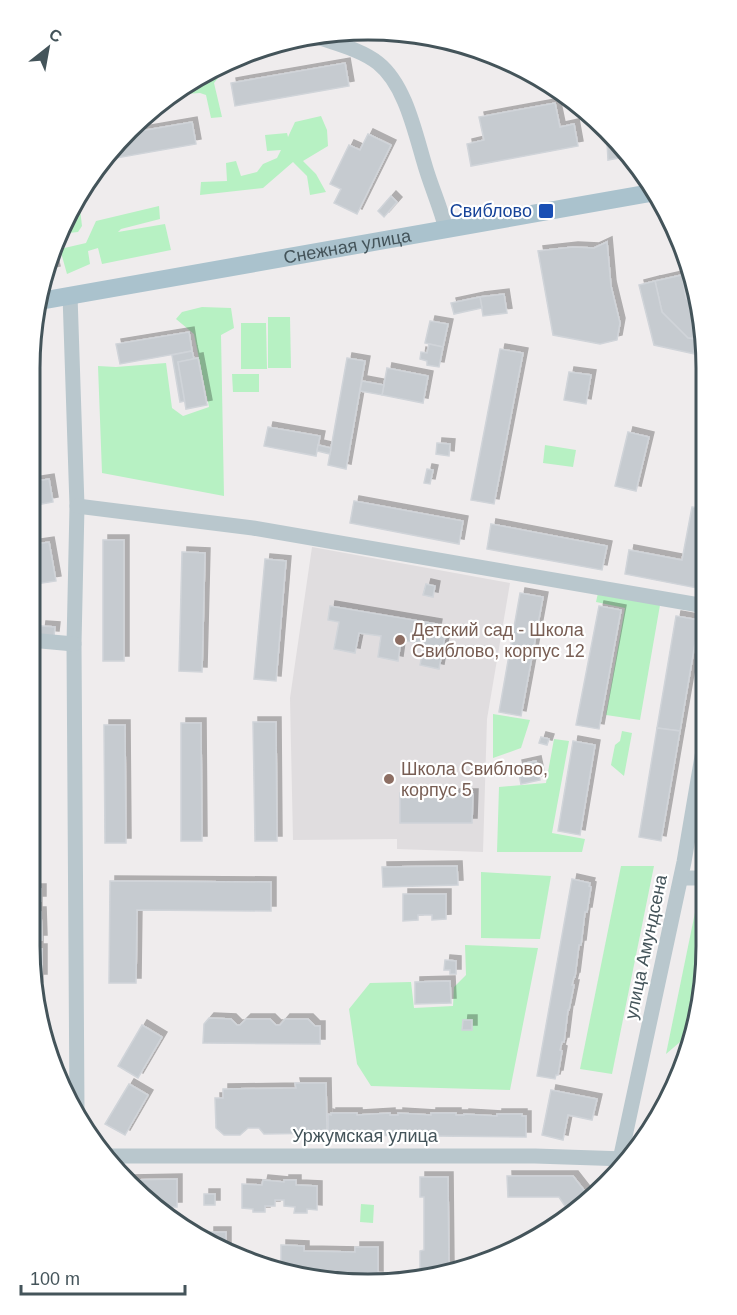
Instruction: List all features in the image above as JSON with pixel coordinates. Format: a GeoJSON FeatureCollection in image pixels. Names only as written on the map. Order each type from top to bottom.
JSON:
{"type":"FeatureCollection","features":[{"type":"Feature","properties":{"kind":"main road","name":"Снежная улица"},"geometry":{"type":"LineString","coordinates":[[48,299],[646,194]]}},
{"type":"Feature","properties":{"kind":"street"},"geometry":{"type":"LineString","coordinates":[[332,42],[378,63],[391,77],[404,99],[446,229]]}},
{"type":"Feature","properties":{"kind":"street"},"geometry":{"type":"LineString","coordinates":[[70,295],[76,506],[74,644],[77,1097]]}},
{"type":"Feature","properties":{"kind":"street"},"geometry":{"type":"LineString","coordinates":[[76,506],[253,528],[696,604]]}},
{"type":"Feature","properties":{"kind":"street"},"geometry":{"type":"LineString","coordinates":[[40,641],[74,644]]}},
{"type":"Feature","properties":{"kind":"street","name":"улица Амундсена"},"geometry":{"type":"LineString","coordinates":[[624,1152],[681,878],[696,787]]}},
{"type":"Feature","properties":{"kind":"street"},"geometry":{"type":"LineString","coordinates":[[681,878],[696,878]]}},
{"type":"Feature","properties":{"kind":"street","name":"Уржумская улица"},"geometry":{"type":"LineString","coordinates":[[116,1156],[535,1156],[616,1162]]}},
{"type":"Feature","properties":{"kind":"shaded area"},"geometry":{"type":"Polygon","coordinates":[[[312,547],[510,583],[487,719],[483,852],[397,849],[397,839],[293,840],[290,698],[312,547]]]}},
{"type":"Feature","properties":{"kind":"green space"},"geometry":{"type":"Polygon","coordinates":[[[219,76],[214,83],[222,117],[211,118],[206,95],[190,94],[219,76]]]}},
{"type":"Feature","properties":{"kind":"green space"},"geometry":{"type":"Polygon","coordinates":[[[321,116],[327,130],[328,146],[303,161],[316,174],[326,192],[310,195],[307,176],[293,162],[263,188],[200,195],[201,182],[227,181],[226,163],[236,161],[241,176],[257,172],[263,164],[277,158],[281,150],[267,151],[265,135],[287,133],[288,137],[295,122],[321,116]]]}},
{"type":"Feature","properties":{"kind":"green space"},"geometry":{"type":"Polygon","coordinates":[[[159,206],[160,219],[121,229],[118,232],[165,224],[171,250],[102,264],[98,248],[88,251],[90,264],[67,274],[61,254],[63,248],[86,243],[96,221],[159,206]]]}},
{"type":"Feature","properties":{"kind":"green space"},"geometry":{"type":"Polygon","coordinates":[[[80,211],[82,226],[78,232],[70,233],[80,211]]]}},
{"type":"Feature","properties":{"kind":"green space"},"geometry":{"type":"Polygon","coordinates":[[[202,307],[231,308],[234,328],[221,335],[224,496],[102,473],[98,366],[166,363],[172,408],[183,416],[209,407],[194,334],[176,319],[182,312],[202,307]]]}},
{"type":"Feature","properties":{"kind":"green space"},"geometry":{"type":"Polygon","coordinates":[[[268,317],[290,317],[291,368],[268,368],[268,317]]]}},
{"type":"Feature","properties":{"kind":"green space"},"geometry":{"type":"Polygon","coordinates":[[[241,323],[266,323],[267,369],[241,369],[241,323]]]}},
{"type":"Feature","properties":{"kind":"green space"},"geometry":{"type":"Polygon","coordinates":[[[232,374],[259,374],[259,392],[233,392],[232,374]]]}},
{"type":"Feature","properties":{"kind":"green space"},"geometry":{"type":"Polygon","coordinates":[[[545,445],[576,450],[573,467],[543,463],[545,445]]]}},
{"type":"Feature","properties":{"kind":"green space"},"geometry":{"type":"Polygon","coordinates":[[[598,593],[660,605],[640,720],[606,715],[625,608],[596,602],[598,593]]]}},
{"type":"Feature","properties":{"kind":"green space"},"geometry":{"type":"Polygon","coordinates":[[[493,714],[530,720],[521,748],[493,758],[493,714]]]}},
{"type":"Feature","properties":{"kind":"green space"},"geometry":{"type":"Polygon","coordinates":[[[622,731],[632,733],[624,776],[611,765],[615,745],[620,741],[622,731]]]}},
{"type":"Feature","properties":{"kind":"green space"},"geometry":{"type":"Polygon","coordinates":[[[554,739],[569,741],[552,833],[585,839],[582,852],[497,852],[499,787],[546,783],[554,739]]]}},
{"type":"Feature","properties":{"kind":"green space"},"geometry":{"type":"Polygon","coordinates":[[[621,866],[654,866],[612,1074],[580,1069],[621,866]]]}},
{"type":"Feature","properties":{"kind":"green space"},"geometry":{"type":"Polygon","coordinates":[[[481,872],[551,876],[540,939],[481,938],[481,872]]]}},
{"type":"Feature","properties":{"kind":"green space"},"geometry":{"type":"Polygon","coordinates":[[[696,908],[696,968],[690,1010],[682,1040],[666,1054],[696,908]]]}},
{"type":"Feature","properties":{"kind":"green space"},"geometry":{"type":"Polygon","coordinates":[[[465,945],[538,948],[510,1090],[371,1086],[357,1064],[349,1009],[370,983],[411,982],[414,1008],[453,1006],[454,987],[466,975],[465,945]]]}},
{"type":"Feature","properties":{"kind":"green space"},"geometry":{"type":"Polygon","coordinates":[[[361,1204],[374,1205],[373,1223],[360,1222],[361,1204]]]}},
{"type":"Feature","properties":{"kind":"building"},"geometry":{"type":"Polygon","coordinates":[[[345,63],[349,86],[235,106],[231,83],[345,63]]]}},
{"type":"Feature","properties":{"kind":"building"},"geometry":{"type":"Polygon","coordinates":[[[555,103],[560,127],[574,124],[578,146],[471,166],[467,144],[484,140],[479,117],[555,103]]]}},
{"type":"Feature","properties":{"kind":"building"},"geometry":{"type":"Polygon","coordinates":[[[192,122],[196,144],[117,158],[143,131],[192,122]]]}},
{"type":"Feature","properties":{"kind":"building"},"geometry":{"type":"Polygon","coordinates":[[[368,134],[391,145],[357,214],[334,203],[341,189],[330,184],[349,145],[360,150],[368,134]]]}},
{"type":"Feature","properties":{"kind":"building"},"geometry":{"type":"Polygon","coordinates":[[[607,144],[620,158],[608,160],[607,144]]]}},
{"type":"Feature","properties":{"kind":"building"},"geometry":{"type":"Polygon","coordinates":[[[391,196],[397,202],[384,217],[378,211],[391,196]]]}},
{"type":"Feature","properties":{"kind":"building"},"geometry":{"type":"Polygon","coordinates":[[[607,242],[611,286],[620,323],[617,340],[600,344],[553,335],[538,251],[573,247],[594,248],[607,242]]]}},
{"type":"Feature","properties":{"kind":"building"},"geometry":{"type":"Polygon","coordinates":[[[682,275],[695,339],[688,338],[662,312],[655,281],[682,275]]]}},
{"type":"Feature","properties":{"kind":"building"},"geometry":{"type":"Polygon","coordinates":[[[655,281],[662,312],[688,338],[695,339],[696,354],[654,345],[639,285],[655,281]]]}},
{"type":"Feature","properties":{"kind":"building"},"geometry":{"type":"Polygon","coordinates":[[[504,294],[507,313],[483,316],[480,297],[504,294]]]}},
{"type":"Feature","properties":{"kind":"building"},"geometry":{"type":"Polygon","coordinates":[[[480,297],[482,308],[454,314],[451,303],[480,297]]]}},
{"type":"Feature","properties":{"kind":"building"},"geometry":{"type":"Polygon","coordinates":[[[430,321],[448,324],[443,347],[425,343],[430,321]]]}},
{"type":"Feature","properties":{"kind":"building"},"geometry":{"type":"Polygon","coordinates":[[[189,332],[192,351],[120,364],[116,344],[189,332]]]}},
{"type":"Feature","properties":{"kind":"building"},"geometry":{"type":"Polygon","coordinates":[[[429,344],[443,347],[439,367],[427,365],[427,361],[420,359],[421,352],[427,353],[429,344]]]}},
{"type":"Feature","properties":{"kind":"building"},"geometry":{"type":"Polygon","coordinates":[[[500,349],[523,353],[494,504],[471,500],[500,349]]]}},
{"type":"Feature","properties":{"kind":"building"},"geometry":{"type":"Polygon","coordinates":[[[192,351],[194,359],[178,362],[185,401],[180,402],[172,355],[192,351]]]}},
{"type":"Feature","properties":{"kind":"building"},"geometry":{"type":"Polygon","coordinates":[[[198,358],[207,405],[186,409],[178,362],[198,358]]]}},
{"type":"Feature","properties":{"kind":"building"},"geometry":{"type":"Polygon","coordinates":[[[347,358],[365,361],[346,469],[328,465],[347,358]]]}},
{"type":"Feature","properties":{"kind":"building"},"geometry":{"type":"Polygon","coordinates":[[[387,368],[428,376],[423,403],[382,395],[387,368]]]}},
{"type":"Feature","properties":{"kind":"building"},"geometry":{"type":"Polygon","coordinates":[[[569,372],[591,375],[586,404],[564,400],[569,372]]]}},
{"type":"Feature","properties":{"kind":"building"},"geometry":{"type":"Polygon","coordinates":[[[362,381],[384,385],[382,395],[360,391],[362,381]]]}},
{"type":"Feature","properties":{"kind":"building"},"geometry":{"type":"Polygon","coordinates":[[[268,427],[320,436],[316,456],[264,446],[268,427]]]}},
{"type":"Feature","properties":{"kind":"building"},"geometry":{"type":"Polygon","coordinates":[[[628,432],[649,437],[636,491],[615,486],[628,432]]]}},
{"type":"Feature","properties":{"kind":"building"},"geometry":{"type":"Polygon","coordinates":[[[437,443],[450,444],[449,456],[436,454],[437,443]]]}},
{"type":"Feature","properties":{"kind":"building"},"geometry":{"type":"Polygon","coordinates":[[[318,445],[331,448],[330,454],[317,451],[318,445]]]}},
{"type":"Feature","properties":{"kind":"building"},"geometry":{"type":"Polygon","coordinates":[[[427,469],[433,470],[430,484],[424,483],[427,469]]]}},
{"type":"Feature","properties":{"kind":"building"},"geometry":{"type":"Polygon","coordinates":[[[49,479],[53,502],[40,504],[40,480],[49,479]]]}},
{"type":"Feature","properties":{"kind":"building"},"geometry":{"type":"Polygon","coordinates":[[[354,501],[463,521],[459,544],[350,523],[354,501]]]}},
{"type":"Feature","properties":{"kind":"building"},"geometry":{"type":"Polygon","coordinates":[[[692,507],[696,508],[696,588],[625,574],[629,550],[682,560],[692,507]]]}},
{"type":"Feature","properties":{"kind":"building"},"geometry":{"type":"Polygon","coordinates":[[[491,524],[607,546],[602,570],[487,549],[491,524]]]}},
{"type":"Feature","properties":{"kind":"building"},"geometry":{"type":"Polygon","coordinates":[[[103,540],[124,540],[124,661],[103,661],[103,540]]]}},
{"type":"Feature","properties":{"kind":"building"},"geometry":{"type":"Polygon","coordinates":[[[49,542],[56,581],[40,583],[40,543],[49,542]]]}},
{"type":"Feature","properties":{"kind":"building"},"geometry":{"type":"Polygon","coordinates":[[[182,552],[205,553],[202,672],[179,671],[182,552]]]}},
{"type":"Feature","properties":{"kind":"building"},"geometry":{"type":"Polygon","coordinates":[[[265,559],[286,561],[276,681],[254,679],[265,559]]]}},
{"type":"Feature","properties":{"kind":"building"},"geometry":{"type":"Polygon","coordinates":[[[426,584],[435,586],[433,597],[423,595],[426,584]]]}},
{"type":"Feature","properties":{"kind":"building"},"geometry":{"type":"Polygon","coordinates":[[[520,593],[543,597],[521,716],[499,712],[520,593]]]}},
{"type":"Feature","properties":{"kind":"building"},"geometry":{"type":"Polygon","coordinates":[[[330,606],[437,624],[435,635],[445,636],[439,669],[420,665],[424,644],[401,640],[398,661],[378,657],[381,636],[359,633],[355,653],[334,649],[339,622],[328,620],[330,606]]]}},
{"type":"Feature","properties":{"kind":"building"},"geometry":{"type":"Polygon","coordinates":[[[599,606],[621,610],[599,729],[576,725],[599,606]]]}},
{"type":"Feature","properties":{"kind":"building"},"geometry":{"type":"Polygon","coordinates":[[[676,616],[696,619],[696,638],[680,731],[657,728],[676,616]]]}},
{"type":"Feature","properties":{"kind":"building"},"geometry":{"type":"Polygon","coordinates":[[[41,626],[55,627],[54,636],[40,635],[41,626]]]}},
{"type":"Feature","properties":{"kind":"building"},"geometry":{"type":"Polygon","coordinates":[[[253,722],[276,722],[277,841],[255,841],[253,722]]]}},
{"type":"Feature","properties":{"kind":"building"},"geometry":{"type":"Polygon","coordinates":[[[181,723],[201,723],[202,841],[181,841],[181,723]]]}},
{"type":"Feature","properties":{"kind":"building"},"geometry":{"type":"Polygon","coordinates":[[[104,725],[125,725],[126,843],[105,843],[104,725]]]}},
{"type":"Feature","properties":{"kind":"building"},"geometry":{"type":"Polygon","coordinates":[[[657,728],[680,731],[661,841],[639,837],[657,728]]]}},
{"type":"Feature","properties":{"kind":"building"},"geometry":{"type":"Polygon","coordinates":[[[541,737],[549,739],[547,745],[539,743],[541,737]]]}},
{"type":"Feature","properties":{"kind":"building"},"geometry":{"type":"Polygon","coordinates":[[[573,741],[595,745],[580,835],[558,831],[573,741]]]}},
{"type":"Feature","properties":{"kind":"building"},"geometry":{"type":"Polygon","coordinates":[[[536,761],[540,780],[521,784],[517,765],[536,761]]]}},
{"type":"Feature","properties":{"kind":"building"},"geometry":{"type":"Polygon","coordinates":[[[400,793],[419,794],[419,797],[454,798],[454,794],[473,794],[472,823],[400,823],[400,793]]]}},
{"type":"Feature","properties":{"kind":"building"},"geometry":{"type":"Polygon","coordinates":[[[457,866],[458,885],[383,887],[382,867],[457,866]]]}},
{"type":"Feature","properties":{"kind":"building"},"geometry":{"type":"Polygon","coordinates":[[[572,879],[590,883],[591,887],[572,985],[574,985],[564,1042],[560,1050],[562,1051],[558,1075],[555,1079],[537,1076],[572,879]]]}},
{"type":"Feature","properties":{"kind":"building"},"geometry":{"type":"Polygon","coordinates":[[[110,881],[271,882],[271,911],[137,910],[136,983],[109,983],[110,881]]]}},
{"type":"Feature","properties":{"kind":"building"},"geometry":{"type":"Polygon","coordinates":[[[403,894],[446,894],[446,919],[432,920],[432,915],[418,915],[418,920],[403,921],[403,894]]]}},
{"type":"Feature","properties":{"kind":"building"},"geometry":{"type":"Polygon","coordinates":[[[40,912],[41,912],[42,940],[40,940],[40,912]]]}},
{"type":"Feature","properties":{"kind":"building"},"geometry":{"type":"Polygon","coordinates":[[[40,949],[42,949],[42,978],[40,949]]]}},
{"type":"Feature","properties":{"kind":"building"},"geometry":{"type":"Polygon","coordinates":[[[445,960],[456,961],[456,974],[450,974],[450,970],[444,970],[445,960]]]}},
{"type":"Feature","properties":{"kind":"building"},"geometry":{"type":"Polygon","coordinates":[[[450,981],[451,1003],[415,1004],[415,982],[450,981]]]}},
{"type":"Feature","properties":{"kind":"building"},"geometry":{"type":"Polygon","coordinates":[[[209,1018],[231,1019],[237,1025],[246,1019],[270,1019],[276,1025],[280,1025],[285,1019],[308,1019],[315,1026],[320,1026],[320,1044],[203,1043],[204,1024],[209,1018]]]}},
{"type":"Feature","properties":{"kind":"building"},"geometry":{"type":"Polygon","coordinates":[[[463,1020],[472,1020],[472,1030],[462,1030],[463,1020]]]}},
{"type":"Feature","properties":{"kind":"building"},"geometry":{"type":"Polygon","coordinates":[[[142,1025],[162,1037],[138,1078],[118,1066],[142,1025]]]}},
{"type":"Feature","properties":{"kind":"building"},"geometry":{"type":"Polygon","coordinates":[[[295,1083],[326,1083],[327,1133],[264,1134],[259,1128],[248,1128],[240,1135],[224,1135],[216,1128],[215,1098],[223,1098],[223,1089],[296,1088],[295,1083]]]}},
{"type":"Feature","properties":{"kind":"building"},"geometry":{"type":"Polygon","coordinates":[[[129,1084],[148,1095],[125,1135],[105,1124],[129,1084]]]}},
{"type":"Feature","properties":{"kind":"building"},"geometry":{"type":"Polygon","coordinates":[[[551,1090],[597,1099],[592,1120],[568,1115],[563,1140],[542,1135],[551,1090]]]}},
{"type":"Feature","properties":{"kind":"building"},"geometry":{"type":"Polygon","coordinates":[[[331,1113],[431,1115],[431,1113],[456,1113],[456,1115],[497,1116],[497,1114],[522,1114],[526,1116],[526,1137],[328,1135],[328,1114],[331,1115],[331,1113]]]}},
{"type":"Feature","properties":{"kind":"building"},"geometry":{"type":"Polygon","coordinates":[[[507,1176],[573,1176],[586,1192],[566,1208],[559,1197],[508,1197],[507,1176]]]}},
{"type":"Feature","properties":{"kind":"building"},"geometry":{"type":"Polygon","coordinates":[[[420,1177],[448,1177],[449,1264],[420,1270],[420,1251],[424,1250],[424,1197],[420,1197],[420,1177]]]}},
{"type":"Feature","properties":{"kind":"building"},"geometry":{"type":"Polygon","coordinates":[[[177,1179],[177,1207],[169,1207],[139,1180],[177,1179]]]}},
{"type":"Feature","properties":{"kind":"building"},"geometry":{"type":"Polygon","coordinates":[[[263,1180],[284,1182],[284,1180],[296,1180],[296,1185],[317,1186],[317,1210],[307,1209],[307,1213],[294,1213],[295,1207],[284,1206],[284,1200],[275,1200],[275,1206],[265,1206],[265,1212],[253,1212],[253,1209],[242,1208],[242,1184],[262,1185],[263,1180]]]}},
{"type":"Feature","properties":{"kind":"building"},"geometry":{"type":"Polygon","coordinates":[[[204,1194],[215,1194],[215,1205],[204,1205],[204,1194]]]}},
{"type":"Feature","properties":{"kind":"building"},"geometry":{"type":"Polygon","coordinates":[[[226,1232],[226,1242],[223,1241],[209,1234],[226,1232]]]}},
{"type":"Feature","properties":{"kind":"building"},"geometry":{"type":"Polygon","coordinates":[[[281,1245],[304,1246],[304,1251],[355,1252],[355,1247],[378,1247],[378,1274],[326,1272],[281,1262],[281,1245]]]}},
{"type":"Feature","properties":{"kind":"place","name":"Свиблово"},"geometry":{"type":"Point","coordinates":[546,211]}},
{"type":"Feature","properties":{"kind":"place","name":"Детский сад - Школа Свиблово, корпус 12"},"geometry":{"type":"Point","coordinates":[400,640]}},
{"type":"Feature","properties":{"kind":"place","name":"Школа Свиблово, корпус 5"},"geometry":{"type":"Point","coordinates":[389,779]}}]}
